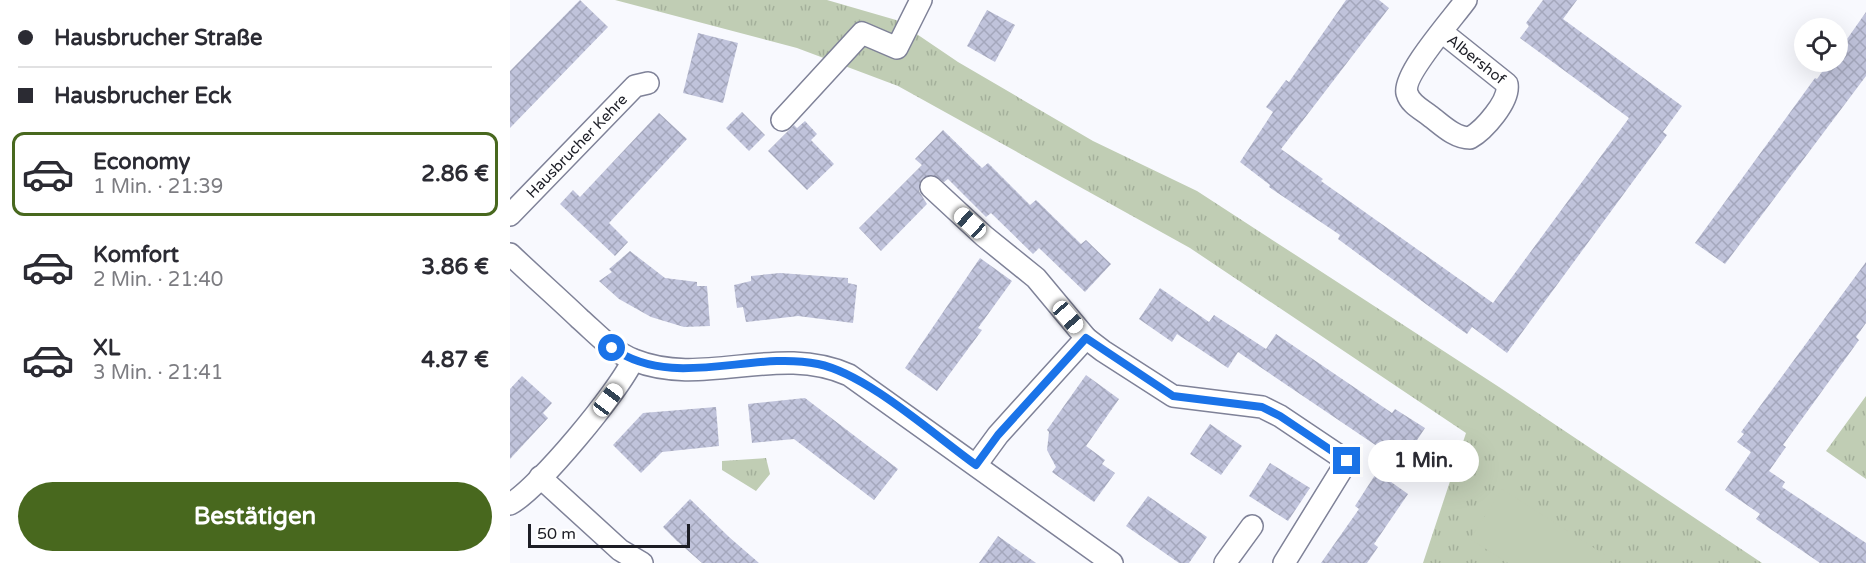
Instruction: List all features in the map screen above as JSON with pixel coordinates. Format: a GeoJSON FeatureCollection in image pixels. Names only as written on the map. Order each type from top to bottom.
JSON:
{"type":"FeatureCollection","features":[{"type":"Feature","properties":{"kind":"street"},"geometry":{"type":"LineString","coordinates":[[782,120],[862,33],[897,48],[921,0]]}},
{"type":"Feature","properties":{"kind":"street","name":"Albershof"},"geometry":{"type":"LineString","coordinates":[[1442,32],[1507,84],[1507,92],[1503,101],[1477,133],[1470,138],[1453,133],[1412,102],[1407,93],[1408,77],[1466,0]]}},
{"type":"Feature","properties":{"kind":"street","name":"Hausbrucher Kehre"},"geometry":{"type":"LineString","coordinates":[[510,215],[635,86],[648,83]]}},
{"type":"Feature","properties":{"kind":"street"},"geometry":{"type":"LineString","coordinates":[[931,187],[984,236],[1036,278],[1086,338],[1173,396],[1262,407],[1280,416],[1347,461],[1284,563]]}},
{"type":"Feature","properties":{"kind":"street"},"geometry":{"type":"LineString","coordinates":[[510,254],[612,348],[633,360],[685,369],[792,361],[830,367],[872,389],[1112,563]]}},
{"type":"Feature","properties":{"kind":"street"},"geometry":{"type":"LineString","coordinates":[[976,465],[998,435],[1086,338]]}},
{"type":"Feature","properties":{"kind":"street"},"geometry":{"type":"LineString","coordinates":[[510,504],[540,477],[608,400],[633,360]]}},
{"type":"Feature","properties":{"kind":"street"},"geometry":{"type":"LineString","coordinates":[[540,477],[620,550],[642,563]]}},
{"type":"Feature","properties":{"kind":"street"},"geometry":{"type":"LineString","coordinates":[[1225,563],[1252,526]]}},
{"type":"Feature","properties":{"kind":"green space"},"geometry":{"type":"Polygon","coordinates":[[[615,0],[827,0],[896,20],[958,62],[1093,141],[1197,191],[1499,387],[1762,563],[1423,563],[1466,433],[1190,248],[898,86],[797,48],[615,0]]]}},
{"type":"Feature","properties":{"kind":"green space"},"geometry":{"type":"Polygon","coordinates":[[[1866,396],[1866,479],[1826,451],[1866,396]]]}},
{"type":"Feature","properties":{"kind":"green space"},"geometry":{"type":"Polygon","coordinates":[[[766,458],[770,474],[756,491],[722,470],[722,461],[766,458]]]}},
{"type":"Feature","properties":{"kind":"green space"},"geometry":{"type":"Polygon","coordinates":[[[1502,489],[1605,555],[1600,563],[1508,563],[1470,539],[1502,489]]]}},
{"type":"Feature","properties":{"kind":"building"},"geometry":{"type":"Polygon","coordinates":[[[580,0],[608,27],[510,128],[510,71],[580,0]]]}},
{"type":"Feature","properties":{"kind":"building"},"geometry":{"type":"Polygon","coordinates":[[[1346,0],[1379,0],[1389,8],[1281,149],[1323,179],[1321,181],[1493,303],[1629,118],[1520,38],[1529,26],[1526,23],[1543,0],[1577,0],[1563,19],[1682,106],[1663,132],[1667,135],[1507,353],[1472,327],[1467,334],[1457,327],[1338,239],[1340,235],[1269,187],[1270,185],[1240,162],[1273,112],[1266,107],[1286,80],[1289,82],[1346,0]]]}},
{"type":"Feature","properties":{"kind":"building"},"geometry":{"type":"Polygon","coordinates":[[[987,10],[1015,25],[995,62],[967,46],[987,10]]]}},
{"type":"Feature","properties":{"kind":"building"},"geometry":{"type":"Polygon","coordinates":[[[1866,12],[1866,76],[1725,264],[1695,243],[1815,78],[1817,79],[1822,72],[1848,72],[1848,38],[1866,12]]]}},
{"type":"Feature","properties":{"kind":"building"},"geometry":{"type":"Polygon","coordinates":[[[698,33],[738,43],[723,103],[683,93],[698,33]]]}},
{"type":"Feature","properties":{"kind":"building"},"geometry":{"type":"Polygon","coordinates":[[[742,112],[765,135],[749,151],[726,128],[742,112]]]}},
{"type":"Feature","properties":{"kind":"building"},"geometry":{"type":"Polygon","coordinates":[[[659,113],[687,139],[609,223],[628,242],[615,256],[560,204],[573,190],[580,197],[659,113]]]}},
{"type":"Feature","properties":{"kind":"building"},"geometry":{"type":"Polygon","coordinates":[[[805,121],[817,134],[811,140],[834,164],[807,190],[768,151],[794,125],[797,128],[805,121]]]}},
{"type":"Feature","properties":{"kind":"building"},"geometry":{"type":"Polygon","coordinates":[[[943,130],[982,168],[988,163],[1030,205],[1036,200],[1081,244],[1086,240],[1111,264],[1085,292],[1039,248],[1033,254],[991,213],[986,217],[948,179],[944,182],[933,175],[922,178],[919,191],[927,204],[881,251],[859,228],[922,165],[915,159],[943,130]]]}},
{"type":"Feature","properties":{"kind":"building"},"geometry":{"type":"Polygon","coordinates":[[[630,251],[665,278],[697,282],[697,286],[707,286],[710,326],[684,327],[651,317],[619,299],[599,281],[612,272],[609,269],[630,251]]]}},
{"type":"Feature","properties":{"kind":"building"},"geometry":{"type":"Polygon","coordinates":[[[980,258],[1012,281],[978,328],[982,330],[937,391],[905,368],[980,258]]]}},
{"type":"Feature","properties":{"kind":"building"},"geometry":{"type":"Polygon","coordinates":[[[1866,262],[1866,323],[1856,337],[1859,340],[1783,445],[1786,447],[1769,471],[1785,482],[1782,487],[1866,543],[1866,563],[1820,563],[1756,519],[1760,514],[1725,490],[1751,452],[1737,442],[1744,434],[1741,432],[1866,262]]]}},
{"type":"Feature","properties":{"kind":"building"},"geometry":{"type":"Polygon","coordinates":[[[780,273],[848,278],[848,283],[857,285],[853,323],[798,316],[746,322],[743,307],[737,308],[734,285],[751,281],[751,276],[780,273]]]}},
{"type":"Feature","properties":{"kind":"building"},"geometry":{"type":"Polygon","coordinates":[[[1160,288],[1209,322],[1214,315],[1266,349],[1276,334],[1392,413],[1395,409],[1425,428],[1402,463],[1238,352],[1228,368],[1177,334],[1172,342],[1139,319],[1160,288]]]}},
{"type":"Feature","properties":{"kind":"building"},"geometry":{"type":"Polygon","coordinates":[[[1086,375],[1119,399],[1086,446],[1105,460],[1102,464],[1115,473],[1094,502],[1052,472],[1056,467],[1047,450],[1049,432],[1047,430],[1086,375]]]}},
{"type":"Feature","properties":{"kind":"building"},"geometry":{"type":"Polygon","coordinates":[[[522,376],[552,403],[543,413],[548,418],[510,459],[510,389],[522,376]]]}},
{"type":"Feature","properties":{"kind":"building"},"geometry":{"type":"Polygon","coordinates":[[[805,398],[898,469],[874,500],[794,439],[752,443],[748,404],[805,398]]]}},
{"type":"Feature","properties":{"kind":"building"},"geometry":{"type":"Polygon","coordinates":[[[716,407],[719,446],[662,452],[641,473],[613,445],[643,413],[716,407]]]}},
{"type":"Feature","properties":{"kind":"building"},"geometry":{"type":"Polygon","coordinates":[[[1210,424],[1242,446],[1221,475],[1190,454],[1210,424]]]}},
{"type":"Feature","properties":{"kind":"building"},"geometry":{"type":"Polygon","coordinates":[[[1270,463],[1310,488],[1288,521],[1249,496],[1270,463]]]}},
{"type":"Feature","properties":{"kind":"building"},"geometry":{"type":"Polygon","coordinates":[[[1377,472],[1408,494],[1374,544],[1378,547],[1367,563],[1321,563],[1359,509],[1355,506],[1377,472]]]}},
{"type":"Feature","properties":{"kind":"building"},"geometry":{"type":"Polygon","coordinates":[[[1148,496],[1207,537],[1189,563],[1179,563],[1126,526],[1148,496]]]}},
{"type":"Feature","properties":{"kind":"building"},"geometry":{"type":"Polygon","coordinates":[[[690,499],[759,563],[702,563],[677,541],[663,527],[690,499]]]}},
{"type":"Feature","properties":{"kind":"building"},"geometry":{"type":"Polygon","coordinates":[[[998,536],[1036,563],[979,563],[998,536]]]}},
{"type":"Feature","properties":{"kind":"route"},"geometry":{"type":"LineString","coordinates":[[612,348],[641,363],[685,369],[792,361],[830,367],[872,389],[976,465],[998,435],[1086,338],[1173,396],[1262,407],[1280,416],[1347,461]]}}]}
